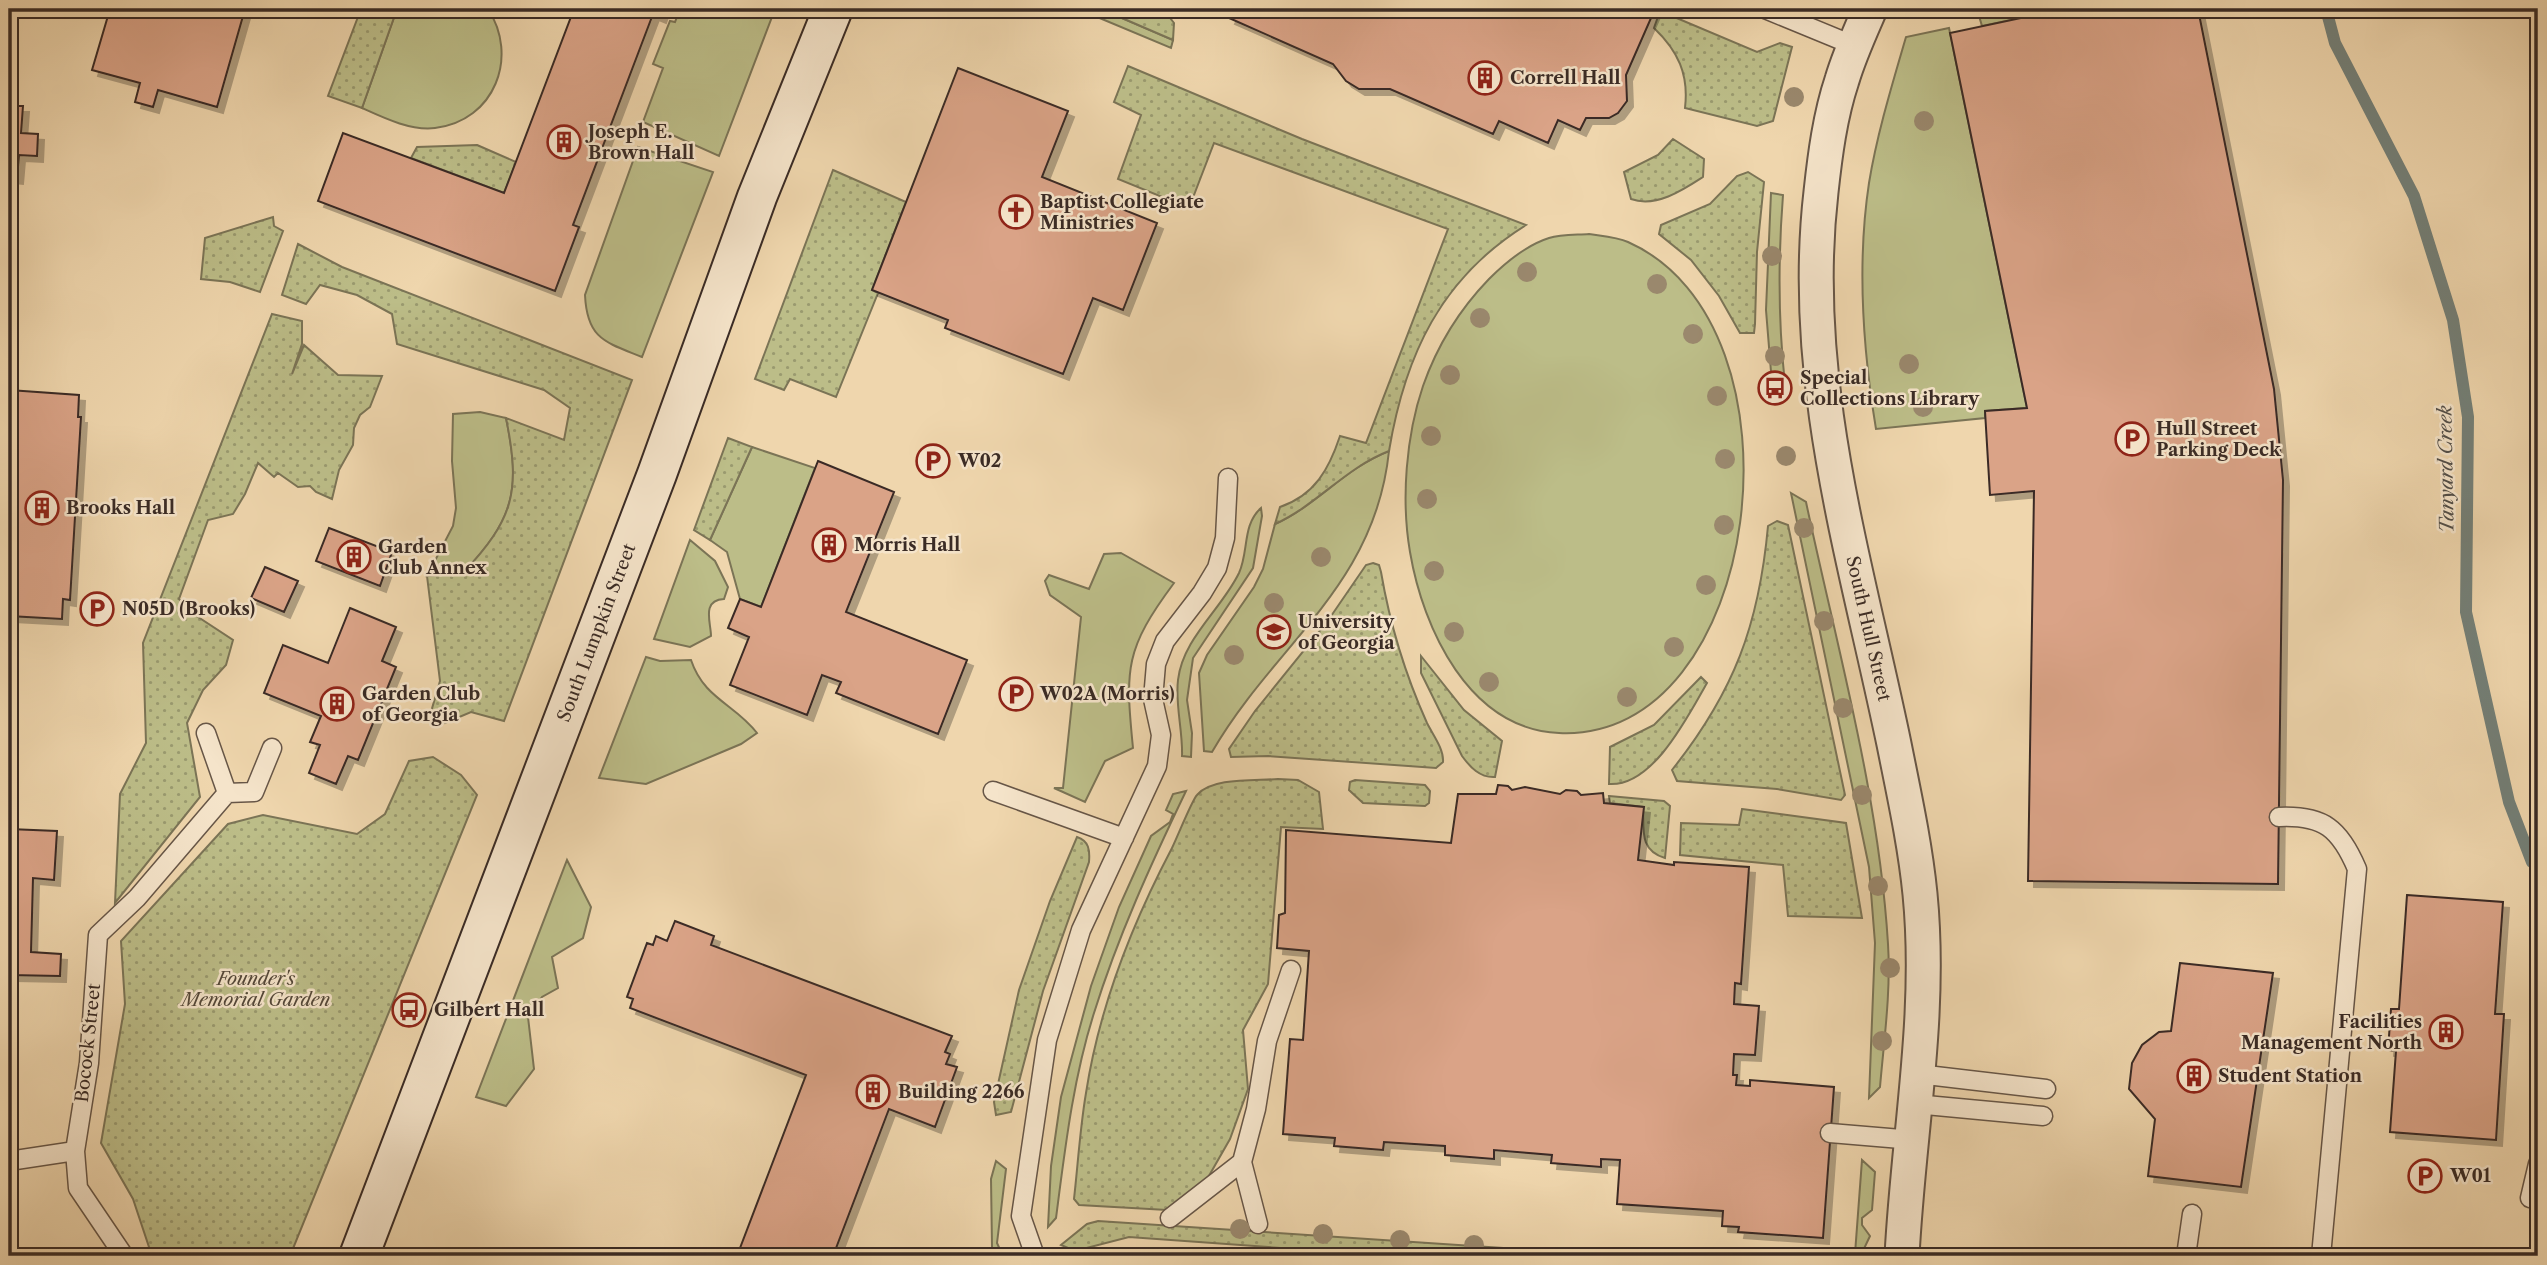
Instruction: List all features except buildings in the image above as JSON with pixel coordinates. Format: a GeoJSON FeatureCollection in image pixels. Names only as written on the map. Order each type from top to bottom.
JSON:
{"type":"FeatureCollection","features":[{"type":"Feature","properties":{"kind":"main road","name":"South Lumpkin Street"},"geometry":{"type":"LineString","coordinates":[[359,1256],[657,474],[757,197],[833,9]]}},
{"type":"Feature","properties":{"kind":"street","name":"South Hull Street"},"geometry":{"type":"LineString","coordinates":[[1870,9],[1842,80],[1826,152],[1815,274],[1816,342],[1836,479],[1916,860],[1921,897],[1922,977],[1913,1140],[1902,1256]]}},
{"type":"Feature","properties":{"kind":"lane"},"geometry":{"type":"LineString","coordinates":[[1765,9],[1855,46]]}},
{"type":"Feature","properties":{"kind":"lane"},"geometry":{"type":"LineString","coordinates":[[1035,1256],[1021,1216],[1048,1040],[1081,930],[1154,773],[1161,735],[1153,699],[1156,664],[1165,641],[1202,593],[1217,568],[1225,538],[1228,478]]}},
{"type":"Feature","properties":{"kind":"lane"},"geometry":{"type":"LineString","coordinates":[[206,733],[227,793],[254,793],[272,748]]}},
{"type":"Feature","properties":{"kind":"lane"},"geometry":{"type":"LineString","coordinates":[[993,791],[1124,838]]}},
{"type":"Feature","properties":{"kind":"lane","name":"Bocock Street"},"geometry":{"type":"LineString","coordinates":[[124,1256],[78,1188],[75,1151],[89,1063],[98,935],[137,898],[227,793]]}},
{"type":"Feature","properties":{"kind":"lane"},"geometry":{"type":"LineString","coordinates":[[2279,817],[2298,816],[2325,824],[2338,834],[2357,869],[2321,1256]]}},
{"type":"Feature","properties":{"kind":"lane"},"geometry":{"type":"LineString","coordinates":[[1258,1224],[1242,1162],[1256,1109],[1267,1041],[1291,970]]}},
{"type":"Feature","properties":{"kind":"lane"},"geometry":{"type":"LineString","coordinates":[[1916,1089],[2046,1089]]}},
{"type":"Feature","properties":{"kind":"lane"},"geometry":{"type":"LineString","coordinates":[[1916,1089],[2043,1116]]}},
{"type":"Feature","properties":{"kind":"lane"},"geometry":{"type":"LineString","coordinates":[[1830,1133],[1913,1140]]}},
{"type":"Feature","properties":{"kind":"lane"},"geometry":{"type":"LineString","coordinates":[[9,1161],[75,1151]]}},
{"type":"Feature","properties":{"kind":"lane"},"geometry":{"type":"LineString","coordinates":[[1170,1218],[1242,1162]]}},
{"type":"Feature","properties":{"kind":"lane"},"geometry":{"type":"LineString","coordinates":[[2530,1198],[2538,1164]]}},
{"type":"Feature","properties":{"kind":"lane"},"geometry":{"type":"LineString","coordinates":[[2186,1256],[2192,1214]]}},
{"type":"Feature","properties":{"kind":"green space"},"geometry":{"type":"Polygon","coordinates":[[[361,9],[397,9],[362,108],[328,96],[361,9]]]}},
{"type":"Feature","properties":{"kind":"green space"},"geometry":{"type":"Polygon","coordinates":[[[397,9],[488,9],[497,27],[501,65],[496,83],[486,100],[473,113],[456,123],[435,128],[417,128],[362,108],[397,9]]]}},
{"type":"Feature","properties":{"kind":"green space"},"geometry":{"type":"Polygon","coordinates":[[[680,9],[775,9],[719,156],[643,122],[663,68],[653,64],[670,21],[675,22],[680,9]]]}},
{"type":"Feature","properties":{"kind":"green space"},"geometry":{"type":"Polygon","coordinates":[[[1078,9],[1101,9],[1173,40],[1171,48],[1078,9]]]}},
{"type":"Feature","properties":{"kind":"green space"},"geometry":{"type":"Polygon","coordinates":[[[1101,9],[1163,9],[1174,23],[1173,40],[1101,9]]]}},
{"type":"Feature","properties":{"kind":"green space"},"geometry":{"type":"Polygon","coordinates":[[[1977,9],[2064,9],[1982,26],[1977,9]]]}},
{"type":"Feature","properties":{"kind":"green space"},"geometry":{"type":"Polygon","coordinates":[[[1660,11],[1757,52],[1780,43],[1792,47],[1773,121],[1757,126],[1685,108],[1685,84],[1680,64],[1670,45],[1654,28],[1660,11]]]}},
{"type":"Feature","properties":{"kind":"green space"},"geometry":{"type":"Polygon","coordinates":[[[1949,28],[2027,408],[1985,411],[1985,418],[1876,429],[1863,306],[1863,244],[1872,165],[1906,37],[1949,28]]]}},
{"type":"Feature","properties":{"kind":"green space"},"geometry":{"type":"Polygon","coordinates":[[[1128,66],[1302,139],[1526,225],[1496,246],[1471,269],[1432,322],[1405,383],[1389,451],[1373,458],[1275,524],[1280,507],[1303,495],[1319,479],[1340,436],[1366,443],[1448,229],[1214,143],[1189,208],[1118,179],[1141,115],[1114,102],[1128,66]]]}},
{"type":"Feature","properties":{"kind":"green space"},"geometry":{"type":"Polygon","coordinates":[[[1673,139],[1704,159],[1703,177],[1678,192],[1659,199],[1631,199],[1624,172],[1658,155],[1673,139]]]}},
{"type":"Feature","properties":{"kind":"green space"},"geometry":{"type":"Polygon","coordinates":[[[477,145],[516,162],[504,193],[411,158],[417,147],[477,145]]]}},
{"type":"Feature","properties":{"kind":"green space"},"geometry":{"type":"Polygon","coordinates":[[[638,147],[713,172],[642,357],[600,337],[590,321],[585,295],[638,147]]]}},
{"type":"Feature","properties":{"kind":"green space"},"geometry":{"type":"Polygon","coordinates":[[[833,170],[906,202],[872,290],[878,293],[836,397],[790,379],[784,390],[755,379],[833,170]]]}},
{"type":"Feature","properties":{"kind":"green space"},"geometry":{"type":"Polygon","coordinates":[[[1748,172],[1764,182],[1757,252],[1754,333],[1740,333],[1719,296],[1691,260],[1659,234],[1661,225],[1710,204],[1737,176],[1748,172]]]}},
{"type":"Feature","properties":{"kind":"green space"},"geometry":{"type":"Polygon","coordinates":[[[1771,193],[1783,195],[1780,290],[1785,384],[1772,384],[1766,310],[1771,193]]]}},
{"type":"Feature","properties":{"kind":"green space"},"geometry":{"type":"Polygon","coordinates":[[[273,217],[274,226],[283,231],[260,292],[230,282],[201,279],[205,238],[273,217]]]}},
{"type":"Feature","properties":{"kind":"green space"},"geometry":{"type":"Polygon","coordinates":[[[1589,234],[1628,242],[1687,287],[1725,355],[1742,436],[1740,522],[1720,604],[1682,672],[1628,718],[1559,733],[1527,727],[1500,714],[1476,694],[1456,670],[1439,642],[1416,582],[1410,552],[1406,511],[1407,468],[1417,405],[1423,386],[1442,342],[1468,303],[1502,267],[1533,245],[1564,235],[1589,234]]]}},
{"type":"Feature","properties":{"kind":"green space"},"geometry":{"type":"Polygon","coordinates":[[[298,244],[342,267],[632,380],[504,721],[471,712],[445,723],[431,712],[440,681],[427,576],[463,573],[480,554],[503,519],[509,503],[513,465],[506,418],[564,440],[570,408],[544,390],[397,344],[392,314],[357,295],[320,285],[306,304],[282,295],[298,244]]]}},
{"type":"Feature","properties":{"kind":"green space"},"geometry":{"type":"Polygon","coordinates":[[[272,314],[302,321],[302,344],[292,374],[304,345],[338,375],[382,376],[370,407],[360,415],[354,428],[353,445],[339,470],[332,499],[316,492],[310,486],[298,487],[278,473],[274,477],[258,463],[233,514],[208,520],[179,599],[192,613],[233,640],[226,665],[203,690],[187,723],[200,797],[115,903],[120,794],[146,743],[143,643],[272,314]]]}},
{"type":"Feature","properties":{"kind":"green space"},"geometry":{"type":"Polygon","coordinates":[[[480,412],[506,418],[513,465],[509,503],[493,536],[463,573],[427,576],[453,526],[456,508],[452,461],[453,414],[480,412]]]}},
{"type":"Feature","properties":{"kind":"green space"},"geometry":{"type":"Polygon","coordinates":[[[728,438],[752,447],[710,540],[694,530],[728,438]]]}},
{"type":"Feature","properties":{"kind":"green space"},"geometry":{"type":"Polygon","coordinates":[[[752,447],[815,468],[761,607],[740,599],[727,552],[710,540],[752,447]]]}},
{"type":"Feature","properties":{"kind":"green space"},"geometry":{"type":"Polygon","coordinates":[[[1389,451],[1380,499],[1364,540],[1343,577],[1319,612],[1237,713],[1212,752],[1204,751],[1199,673],[1207,655],[1254,587],[1263,569],[1275,524],[1373,458],[1389,451]]]}},
{"type":"Feature","properties":{"kind":"green space"},"geometry":{"type":"Polygon","coordinates":[[[1791,493],[1806,502],[1855,722],[1876,833],[1889,962],[1880,1087],[1869,1098],[1875,943],[1869,867],[1791,493]]]}},
{"type":"Feature","properties":{"kind":"green space"},"geometry":{"type":"Polygon","coordinates":[[[1261,508],[1253,568],[1193,658],[1187,700],[1192,733],[1191,757],[1182,756],[1177,689],[1181,665],[1195,637],[1239,573],[1248,530],[1261,508]]]}},
{"type":"Feature","properties":{"kind":"green space"},"geometry":{"type":"Polygon","coordinates":[[[1777,521],[1788,525],[1845,795],[1841,800],[1777,789],[1677,781],[1672,770],[1712,713],[1740,656],[1758,595],[1768,526],[1777,521]]]}},
{"type":"Feature","properties":{"kind":"green space"},"geometry":{"type":"Polygon","coordinates":[[[690,540],[715,561],[728,587],[724,599],[712,603],[710,608],[711,636],[690,647],[654,639],[690,540]]]}},
{"type":"Feature","properties":{"kind":"green space"},"geometry":{"type":"Polygon","coordinates":[[[1121,553],[1174,583],[1146,625],[1132,660],[1129,698],[1133,748],[1105,761],[1085,802],[1054,788],[1063,788],[1081,617],[1050,595],[1045,581],[1049,575],[1089,589],[1104,554],[1121,553]]]}},
{"type":"Feature","properties":{"kind":"green space"},"geometry":{"type":"Polygon","coordinates":[[[1366,565],[1379,565],[1405,668],[1427,723],[1440,747],[1443,762],[1436,768],[1268,756],[1231,757],[1229,749],[1255,711],[1327,622],[1366,565]]]}},
{"type":"Feature","properties":{"kind":"green space"},"geometry":{"type":"Polygon","coordinates":[[[1421,656],[1464,710],[1502,741],[1495,777],[1480,774],[1462,756],[1421,673],[1421,656]]]}},
{"type":"Feature","properties":{"kind":"green space"},"geometry":{"type":"Polygon","coordinates":[[[646,657],[660,661],[691,660],[712,693],[757,733],[741,744],[646,784],[599,778],[646,657]]]}},
{"type":"Feature","properties":{"kind":"green space"},"geometry":{"type":"Polygon","coordinates":[[[1701,677],[1707,683],[1667,747],[1640,774],[1625,782],[1609,784],[1610,747],[1654,725],[1701,677]]]}},
{"type":"Feature","properties":{"kind":"green space","name":"Founder's Memorial Garden"},"geometry":{"type":"Polygon","coordinates":[[[433,757],[461,775],[477,795],[290,1256],[152,1256],[133,1199],[101,1143],[125,1004],[121,941],[228,824],[263,815],[357,834],[385,814],[409,761],[433,757]]]}},
{"type":"Feature","properties":{"kind":"green space"},"geometry":{"type":"Polygon","coordinates":[[[1298,780],[1319,792],[1323,829],[1281,827],[1268,984],[1243,1030],[1248,1089],[1230,1139],[1202,1188],[1167,1210],[1079,1205],[1074,1199],[1082,1119],[1092,1061],[1108,998],[1144,906],[1197,795],[1204,789],[1223,783],[1298,780]]]}},
{"type":"Feature","properties":{"kind":"green space"},"geometry":{"type":"Polygon","coordinates":[[[1355,780],[1425,785],[1430,791],[1429,803],[1425,806],[1363,803],[1349,790],[1350,782],[1355,780]]]}},
{"type":"Feature","properties":{"kind":"green space"},"geometry":{"type":"Polygon","coordinates":[[[1186,791],[1136,900],[1094,1013],[1075,1089],[1056,1218],[1048,1227],[1051,1166],[1061,1097],[1091,986],[1119,907],[1151,836],[1170,822],[1173,814],[1166,810],[1173,794],[1186,791]]]}},
{"type":"Feature","properties":{"kind":"green space"},"geometry":{"type":"Polygon","coordinates":[[[1609,796],[1664,801],[1670,806],[1665,858],[1651,850],[1647,844],[1643,807],[1610,803],[1609,796]]]}},
{"type":"Feature","properties":{"kind":"green space"},"geometry":{"type":"Polygon","coordinates":[[[1742,809],[1846,823],[1862,918],[1788,916],[1783,865],[1680,855],[1681,823],[1739,825],[1742,809]]]}},
{"type":"Feature","properties":{"kind":"green space"},"geometry":{"type":"Polygon","coordinates":[[[1077,837],[1088,846],[1089,862],[1043,991],[1011,1112],[996,1115],[994,1102],[1019,990],[1050,901],[1077,837]]]}},
{"type":"Feature","properties":{"kind":"green space"},"geometry":{"type":"Polygon","coordinates":[[[567,860],[591,907],[583,938],[552,957],[558,988],[542,997],[528,1017],[534,1069],[506,1106],[476,1097],[567,860]]]}},
{"type":"Feature","properties":{"kind":"green space"},"geometry":{"type":"Polygon","coordinates":[[[1862,1160],[1875,1172],[1872,1210],[1862,1218],[1862,1225],[1870,1236],[1861,1255],[1855,1254],[1862,1160]]]}},
{"type":"Feature","properties":{"kind":"green space"},"geometry":{"type":"Polygon","coordinates":[[[996,1161],[1006,1169],[997,1243],[1003,1256],[993,1255],[992,1247],[991,1179],[996,1161]]]}},
{"type":"Feature","properties":{"kind":"green space"},"geometry":{"type":"Polygon","coordinates":[[[1098,1221],[1625,1256],[1392,1256],[1129,1237],[1075,1251],[1061,1245],[1087,1224],[1098,1221]]]}},
{"type":"Feature","properties":{"kind":"waterway","name":"Tanyard Creek"},"geometry":{"type":"LineString","coordinates":[[2326,9],[2335,43],[2414,196],[2453,320],[2468,417],[2466,612],[2509,802],[2532,862]]}},
{"type":"Feature","properties":{"kind":"place","name":"Correll Hall"},"geometry":{"type":"Point","coordinates":[1485,78]}},
{"type":"Feature","properties":{"kind":"place","name":"Joseph E. Brown Hall"},"geometry":{"type":"Point","coordinates":[564,142]}},
{"type":"Feature","properties":{"kind":"place","name":"Baptist Collegiate Ministries"},"geometry":{"type":"Point","coordinates":[1016,212]}},
{"type":"Feature","properties":{"kind":"place","name":"Special Collections Library"},"geometry":{"type":"Point","coordinates":[1775,388]}},
{"type":"Feature","properties":{"kind":"place","name":"Hull Street Parking Deck"},"geometry":{"type":"Point","coordinates":[2132,439]}},
{"type":"Feature","properties":{"kind":"place","name":"W02"},"geometry":{"type":"Point","coordinates":[933,461]}},
{"type":"Feature","properties":{"kind":"place","name":"Brooks Hall"},"geometry":{"type":"Point","coordinates":[42,508]}},
{"type":"Feature","properties":{"kind":"place","name":"Morris Hall"},"geometry":{"type":"Point","coordinates":[829,545]}},
{"type":"Feature","properties":{"kind":"place","name":"Garden Club Annex"},"geometry":{"type":"Point","coordinates":[354,557]}},
{"type":"Feature","properties":{"kind":"place","name":"N05D (Brooks)"},"geometry":{"type":"Point","coordinates":[97,609]}},
{"type":"Feature","properties":{"kind":"place","name":"University of Georgia"},"geometry":{"type":"Point","coordinates":[1274,632]}},
{"type":"Feature","properties":{"kind":"place","name":"W02A (Morris)"},"geometry":{"type":"Point","coordinates":[1016,694]}},
{"type":"Feature","properties":{"kind":"place","name":"Garden Club of Georgia"},"geometry":{"type":"Point","coordinates":[337,704]}},
{"type":"Feature","properties":{"kind":"place","name":"Gilbert Hall"},"geometry":{"type":"Point","coordinates":[409,1010]}},
{"type":"Feature","properties":{"kind":"place","name":"Facilities Management North"},"geometry":{"type":"Point","coordinates":[2446,1032]}},
{"type":"Feature","properties":{"kind":"place","name":"Student Station"},"geometry":{"type":"Point","coordinates":[2194,1076]}},
{"type":"Feature","properties":{"kind":"place","name":"Building 2266"},"geometry":{"type":"Point","coordinates":[873,1092]}},
{"type":"Feature","properties":{"kind":"place","name":"W01"},"geometry":{"type":"Point","coordinates":[2425,1176]}}]}
